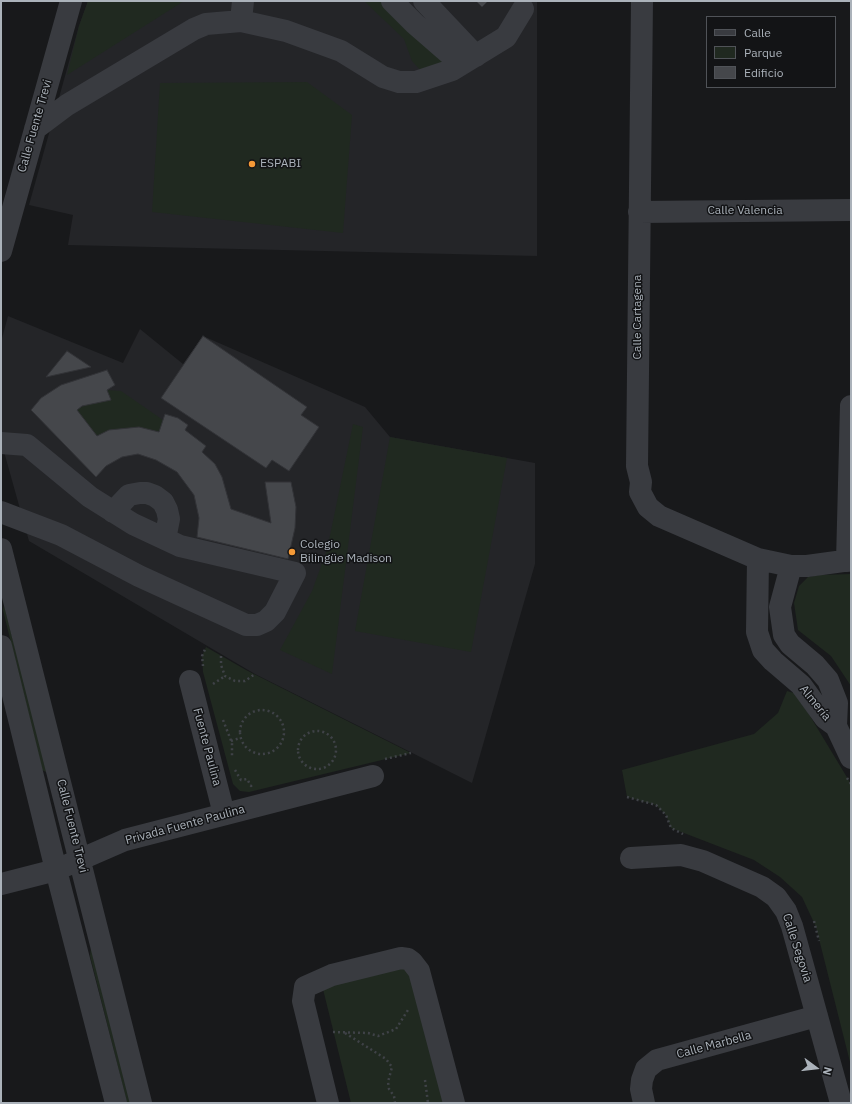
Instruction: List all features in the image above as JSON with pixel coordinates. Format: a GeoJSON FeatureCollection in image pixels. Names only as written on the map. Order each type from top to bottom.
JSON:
{"type":"FeatureCollection","features":[{"type":"Feature","properties":{"kind":"street","name":"Calle Fuente Trevi"},"geometry":{"type":"LineString","coordinates":[[1,251],[71,1]]}},
{"type":"Feature","properties":{"kind":"street"},"geometry":{"type":"LineString","coordinates":[[392,1],[415,24],[469,60]]}},
{"type":"Feature","properties":{"kind":"street"},"geometry":{"type":"LineString","coordinates":[[424,1],[469,60]]}},
{"type":"Feature","properties":{"kind":"street","name":"Calle Cartagena"},"geometry":{"type":"LineString","coordinates":[[642,1],[637,466],[641,482],[640,492],[648,507],[659,516],[758,560],[791,566],[849,560]]}},
{"type":"Feature","properties":{"kind":"street"},"geometry":{"type":"LineString","coordinates":[[34,129],[67,105],[194,30],[206,24],[219,22],[242,11],[286,31],[321,42],[341,51],[383,77],[399,82],[416,82],[433,78],[469,60],[506,37],[523,9]]}},
{"type":"Feature","properties":{"kind":"street","name":"Calle Valencia"},"geometry":{"type":"LineString","coordinates":[[639,212],[851,210]]}},
{"type":"Feature","properties":{"kind":"street"},"geometry":{"type":"LineString","coordinates":[[849,560],[851,406]]}},
{"type":"Feature","properties":{"kind":"street"},"geometry":{"type":"LineString","coordinates":[[1,443],[20,443],[33,448],[90,497],[133,524],[180,546],[295,573],[275,612],[266,621],[257,625],[246,625],[139,576],[61,535],[1,512]]}},
{"type":"Feature","properties":{"kind":"street"},"geometry":{"type":"LineString","coordinates":[[113,512],[129,495],[147,493],[155,496],[163,502],[167,510],[169,519],[165,539]]}},
{"type":"Feature","properties":{"kind":"street","name":"Calle Fuente Trevi"},"geometry":{"type":"LineString","coordinates":[[1,549],[81,860],[141,1103]]}},
{"type":"Feature","properties":{"kind":"street","name":"Almería"},"geometry":{"type":"LineString","coordinates":[[758,560],[756,600],[757,632],[763,650],[773,661],[801,685],[825,718],[844,719],[828,680],[815,665],[790,644],[784,635],[780,607],[791,566]]}},
{"type":"Feature","properties":{"kind":"street"},"geometry":{"type":"LineString","coordinates":[[1,646],[56,870],[116,1103]]}},
{"type":"Feature","properties":{"kind":"street","name":"Fuente Paulina"},"geometry":{"type":"LineString","coordinates":[[200,677],[224,814]]}},
{"type":"Feature","properties":{"kind":"street"},"geometry":{"type":"LineString","coordinates":[[844,719],[851,758]]}},
{"type":"Feature","properties":{"kind":"street","name":"Privada Fuente Paulina"},"geometry":{"type":"LineString","coordinates":[[1,884],[56,870],[125,840],[224,814],[378,768]]}},
{"type":"Feature","properties":{"kind":"street","name":"Calle Segovia"},"geometry":{"type":"LineString","coordinates":[[631,858],[681,855],[703,861],[762,887],[776,897],[786,911],[792,926],[841,1103]]}},
{"type":"Feature","properties":{"kind":"street"},"geometry":{"type":"LineString","coordinates":[[328,1103],[304,1001],[305,987],[332,975],[401,958],[408,959],[412,962],[418,972],[454,1103]]}},
{"type":"Feature","properties":{"kind":"street","name":"Calle Marbella"},"geometry":{"type":"LineString","coordinates":[[644,1103],[641,1089],[642,1080],[646,1069],[657,1060],[818,1016]]}},
{"type":"Feature","properties":{"kind":"path"},"geometry":{"type":"LineString","coordinates":[[206,647],[202,656],[200,677],[212,685],[214,692]]}},
{"type":"Feature","properties":{"kind":"path"},"geometry":{"type":"LineString","coordinates":[[221,656],[221,665],[226,676],[235,681],[245,681],[255,674]]}},
{"type":"Feature","properties":{"kind":"path"},"geometry":{"type":"LineString","coordinates":[[212,685],[226,676]]}},
{"type":"Feature","properties":{"kind":"path"},"geometry":{"type":"LineString","coordinates":[[264,709],[277,716],[284,728],[281,743],[277,749],[270,753],[255,754],[243,745],[240,738],[240,723],[250,713],[257,710],[264,709]]}},
{"type":"Feature","properties":{"kind":"path"},"geometry":{"type":"LineString","coordinates":[[221,713],[232,743],[232,757]]}},
{"type":"Feature","properties":{"kind":"path"},"geometry":{"type":"LineString","coordinates":[[312,731],[324,732],[329,735],[336,745],[335,757],[327,766],[322,768],[309,767],[304,763],[298,751],[302,739],[312,731]]}},
{"type":"Feature","properties":{"kind":"path"},"geometry":{"type":"LineString","coordinates":[[228,742],[240,738]]}},
{"type":"Feature","properties":{"kind":"path"},"geometry":{"type":"LineString","coordinates":[[378,768],[411,753]]}},
{"type":"Feature","properties":{"kind":"path"},"geometry":{"type":"LineString","coordinates":[[232,764],[241,780],[247,779],[251,786],[257,784]]}},
{"type":"Feature","properties":{"kind":"path"},"geometry":{"type":"LineString","coordinates":[[310,771],[335,764]]}},
{"type":"Feature","properties":{"kind":"path"},"geometry":{"type":"LineString","coordinates":[[333,1032],[368,1033],[378,1036],[396,1029],[410,1007]]}},
{"type":"Feature","properties":{"kind":"path"},"geometry":{"type":"LineString","coordinates":[[332,1026],[335,1040]]}},
{"type":"Feature","properties":{"kind":"path"},"geometry":{"type":"LineString","coordinates":[[345,1033],[386,1059],[392,1067],[388,1082],[389,1089],[394,1096],[395,1103]]}},
{"type":"Feature","properties":{"kind":"shaded area","name":"ESPABI"},"geometry":{"type":"Polygon","coordinates":[[[88,1],[537,1],[537,256],[68,245],[73,215],[29,205],[79,26],[88,1]]]}},
{"type":"Feature","properties":{"kind":"shaded area","name":"Colegio Bilingüe Madison"},"geometry":{"type":"Polygon","coordinates":[[[8,316],[123,363],[140,329],[183,364],[203,336],[365,407],[390,437],[535,463],[535,564],[472,783],[255,674],[29,541],[1,441],[1,342],[8,316]]]}},
{"type":"Feature","properties":{"kind":"green space"},"geometry":{"type":"Polygon","coordinates":[[[88,1],[184,1],[67,75],[79,26],[88,1]]]}},
{"type":"Feature","properties":{"kind":"green space"},"geometry":{"type":"Polygon","coordinates":[[[364,1],[386,1],[466,51],[422,72],[412,61],[404,39],[364,1]]]}},
{"type":"Feature","properties":{"kind":"green space","name":"ESPABI"},"geometry":{"type":"Polygon","coordinates":[[[307,82],[352,115],[343,233],[152,212],[160,83],[307,82]]]}},
{"type":"Feature","properties":{"kind":"green space"},"geometry":{"type":"Polygon","coordinates":[[[107,390],[121,391],[163,420],[159,432],[139,427],[109,430],[97,436],[77,410],[107,390]]]}},
{"type":"Feature","properties":{"kind":"green space"},"geometry":{"type":"Polygon","coordinates":[[[353,424],[363,427],[332,674],[280,650],[312,591],[327,550],[353,424]]]}},
{"type":"Feature","properties":{"kind":"green space"},"geometry":{"type":"Polygon","coordinates":[[[390,437],[507,458],[471,652],[355,631],[390,437]]]}},
{"type":"Feature","properties":{"kind":"green space"},"geometry":{"type":"Polygon","coordinates":[[[851,574],[851,686],[831,656],[798,630],[794,603],[799,586],[808,577],[819,575],[851,574]]]}},
{"type":"Feature","properties":{"kind":"green space"},"geometry":{"type":"Polygon","coordinates":[[[4,605],[48,773],[42,770],[3,610],[4,605]]]}},
{"type":"Feature","properties":{"kind":"green space"},"geometry":{"type":"Polygon","coordinates":[[[206,647],[246,670],[411,753],[249,792],[240,791],[233,784],[203,672],[202,656],[206,647]]]}},
{"type":"Feature","properties":{"kind":"green space"},"geometry":{"type":"Polygon","coordinates":[[[787,691],[794,693],[807,711],[851,784],[851,1066],[816,927],[802,897],[780,877],[754,860],[671,828],[666,815],[656,805],[627,797],[622,770],[754,734],[778,713],[787,691]]]}},
{"type":"Feature","properties":{"kind":"green space"},"geometry":{"type":"Polygon","coordinates":[[[91,946],[139,1103],[127,1103],[90,956],[91,946]]]}},
{"type":"Feature","properties":{"kind":"green space"},"geometry":{"type":"Polygon","coordinates":[[[410,964],[446,1103],[351,1103],[322,985],[410,964]]]}},
{"type":"Feature","properties":{"kind":"building"},"geometry":{"type":"Polygon","coordinates":[[[476,1],[488,1],[482,7],[476,1]]]}},
{"type":"Feature","properties":{"kind":"building"},"geometry":{"type":"Polygon","coordinates":[[[203,336],[307,407],[301,415],[319,427],[289,471],[272,460],[266,468],[161,398],[203,336]]]}},
{"type":"Feature","properties":{"kind":"building"},"geometry":{"type":"Polygon","coordinates":[[[67,351],[91,367],[46,377],[67,351]]]}},
{"type":"Feature","properties":{"kind":"building"},"geometry":{"type":"Polygon","coordinates":[[[107,370],[115,385],[107,390],[111,400],[82,406],[77,410],[97,436],[109,430],[139,427],[159,432],[165,414],[178,418],[188,425],[185,430],[206,446],[202,452],[215,464],[222,477],[231,509],[271,523],[265,482],[291,482],[296,507],[295,528],[288,559],[197,537],[199,518],[194,495],[177,472],[156,460],[138,454],[122,457],[106,466],[96,477],[31,410],[41,398],[61,385],[107,370]]]}},
{"type":"Feature","properties":{"kind":"place","name":"ESPABI"},"geometry":{"type":"Point","coordinates":[252,164]}},
{"type":"Feature","properties":{"kind":"place","name":"Colegio Bilingüe Madison"},"geometry":{"type":"Point","coordinates":[292,552]}}]}
